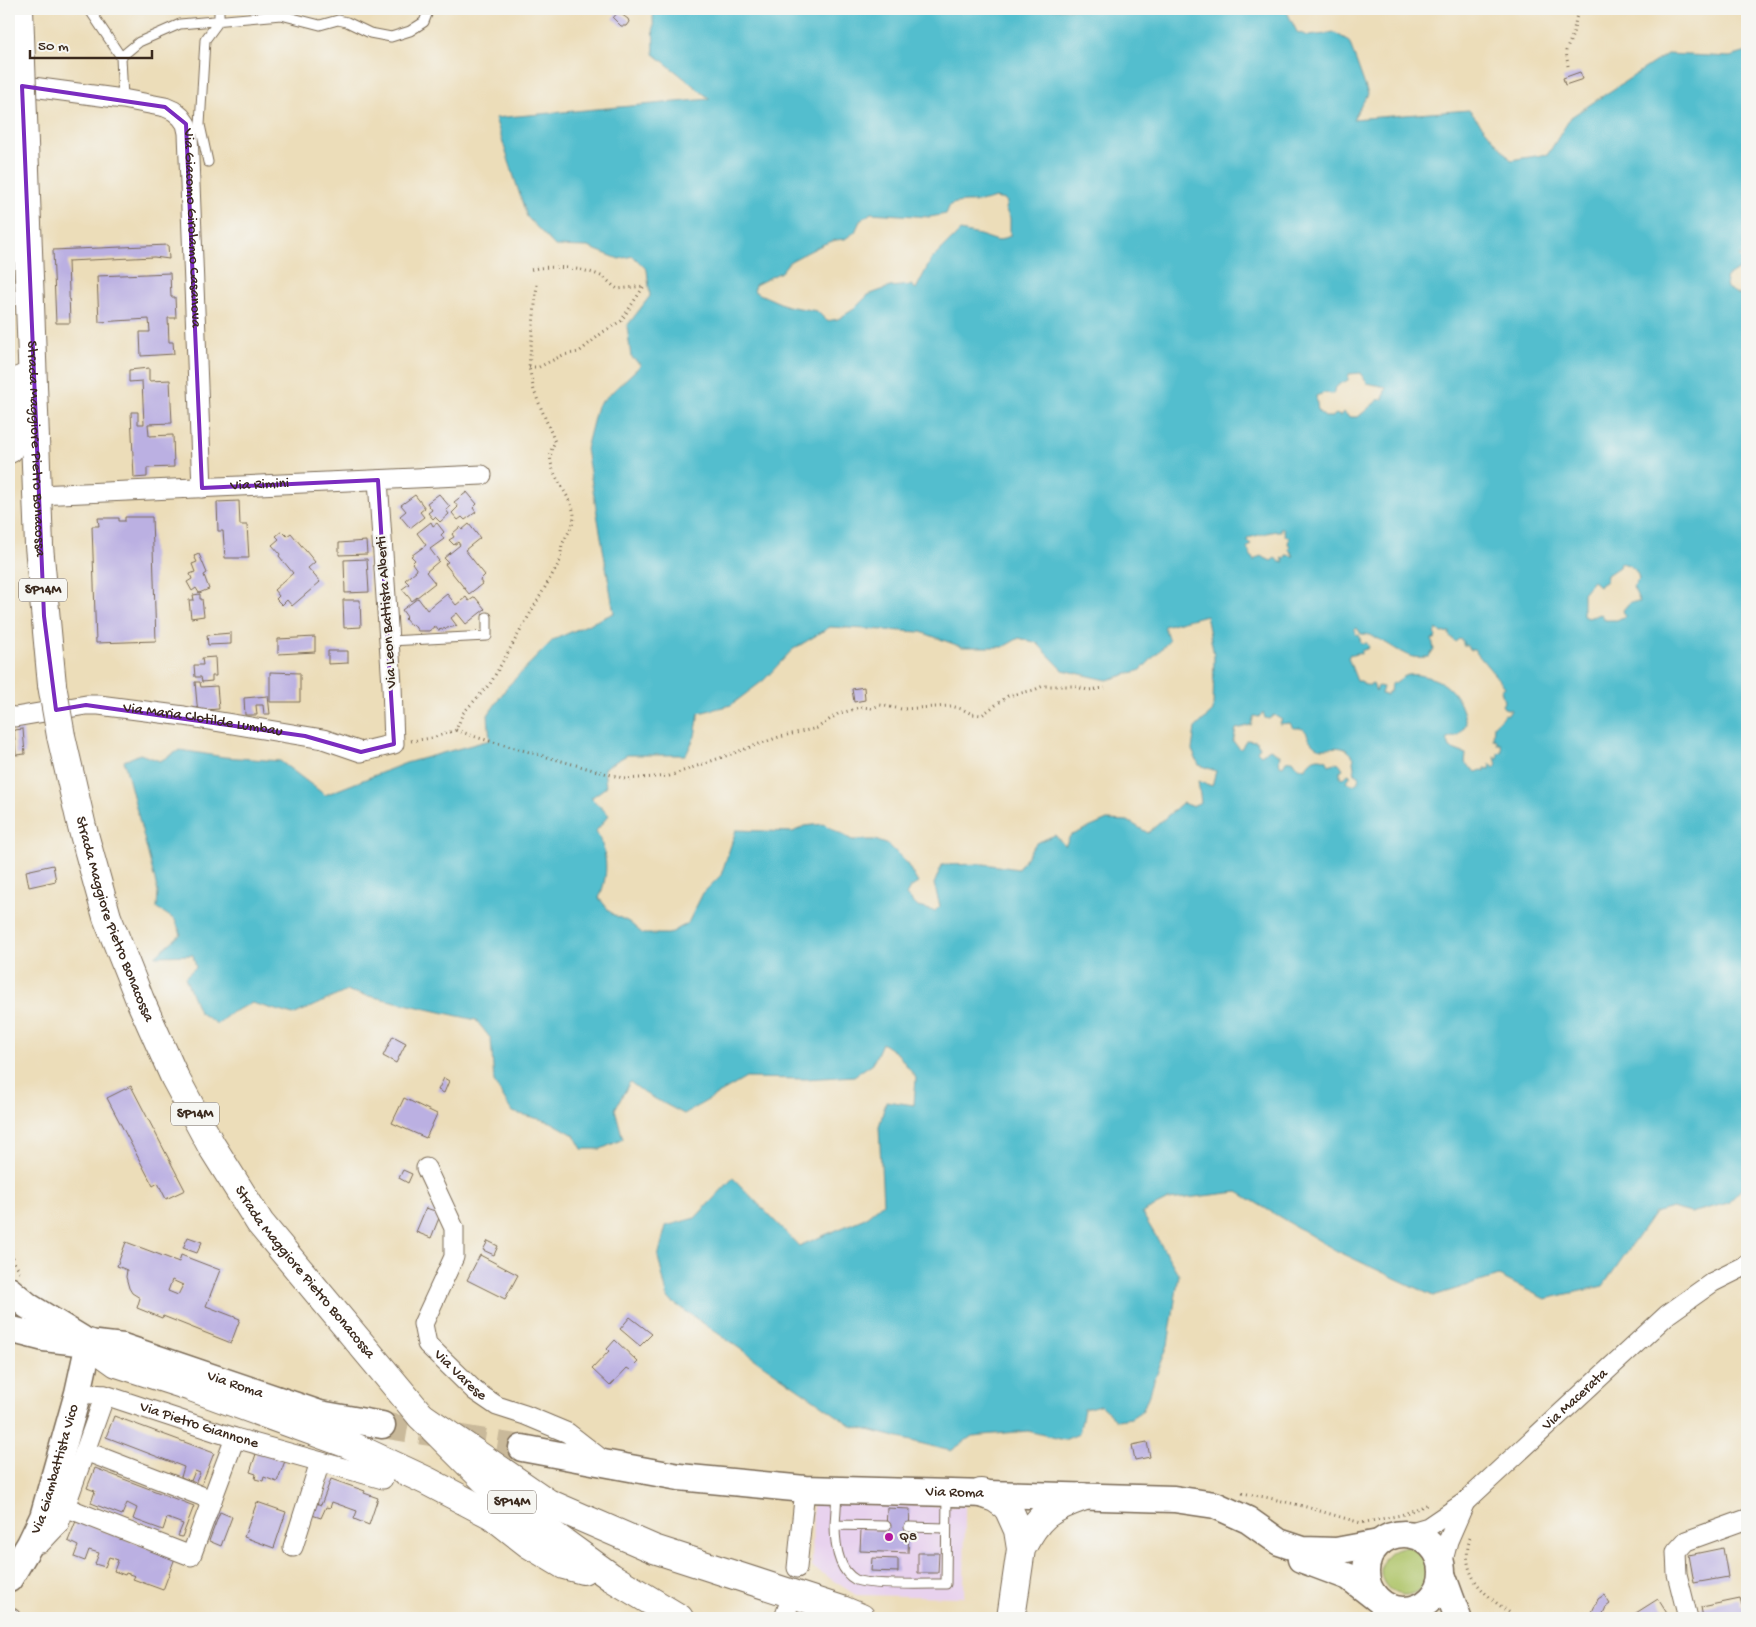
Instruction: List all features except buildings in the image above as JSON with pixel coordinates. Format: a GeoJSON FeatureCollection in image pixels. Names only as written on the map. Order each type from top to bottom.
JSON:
{"type":"FeatureCollection","features":[{"type":"Feature","properties":{"kind":"main road","name":"Strada Maggiore Pietro Bonacossa"},"geometry":{"type":"LineString","coordinates":[[19,9],[42,590],[52,685],[61,736],[82,827],[108,917],[140,1000],[175,1078],[211,1145],[260,1223],[421,1416],[484,1479],[538,1524],[611,1577],[679,1618]]}},
{"type":"Feature","properties":{"kind":"main road"},"geometry":{"type":"LineString","coordinates":[[9,449],[32,336]]}},
{"type":"Feature","properties":{"kind":"main road","name":"Via Roma"},"geometry":{"type":"LineString","coordinates":[[9,1290],[28,1306],[88,1343]]}},
{"type":"Feature","properties":{"kind":"main road","name":"Via Roma"},"geometry":{"type":"LineString","coordinates":[[9,1329],[44,1338],[123,1347],[320,1414],[382,1425]]}},
{"type":"Feature","properties":{"kind":"main road"},"geometry":{"type":"LineString","coordinates":[[88,1343],[117,1363],[191,1387],[348,1444],[427,1481],[492,1515],[529,1544],[564,1565],[611,1577]]}},
{"type":"Feature","properties":{"kind":"main road","name":"Via Giambattista Vico"},"geometry":{"type":"LineString","coordinates":[[9,1579],[30,1544],[43,1517],[78,1392],[88,1343]]}},
{"type":"Feature","properties":{"kind":"main road","name":"Via Giambattista Vico"},"geometry":{"type":"LineString","coordinates":[[78,1392],[86,1381],[100,1370],[117,1363]]}},
{"type":"Feature","properties":{"kind":"main road"},"geometry":{"type":"LineString","coordinates":[[421,1416],[548,1503],[654,1549],[842,1610],[861,1618]]}},
{"type":"Feature","properties":{"kind":"main road","name":"Via Roma"},"geometry":{"type":"LineString","coordinates":[[522,1448],[679,1477],[805,1489],[1174,1499],[1215,1505],[1248,1520],[1279,1542],[1303,1550],[1323,1552],[1353,1549],[1379,1542]]}},
{"type":"Feature","properties":{"kind":"main road"},"geometry":{"type":"LineString","coordinates":[[981,1493],[1000,1501],[1009,1510],[1018,1530],[1021,1549],[1011,1618]]}},
{"type":"Feature","properties":{"kind":"main road"},"geometry":{"type":"LineString","coordinates":[[1021,1549],[1030,1532],[1048,1512],[1059,1505],[1082,1497]]}},
{"type":"Feature","properties":{"kind":"main road"},"geometry":{"type":"LineString","coordinates":[[1399,1609],[1369,1589],[1366,1565],[1371,1553],[1379,1542],[1391,1536],[1404,1534],[1417,1536],[1428,1542],[1437,1552],[1458,1618]]}},
{"type":"Feature","properties":{"kind":"main road"},"geometry":{"type":"LineString","coordinates":[[1279,1542],[1299,1558],[1349,1577],[1399,1609],[1410,1610],[1432,1599],[1439,1589],[1442,1570]]}},
{"type":"Feature","properties":{"kind":"street","name":"Via Giacomo Girolamo Casanova"},"geometry":{"type":"LineString","coordinates":[[9,84],[123,99],[170,109],[181,117],[187,128],[202,488]]}},
{"type":"Feature","properties":{"kind":"street","name":"Via Rimini"},"geometry":{"type":"LineString","coordinates":[[38,495],[482,475]]}},
{"type":"Feature","properties":{"kind":"street","name":"Via Leon Battista Alberti"},"geometry":{"type":"LineString","coordinates":[[378,480],[394,744]]}},
{"type":"Feature","properties":{"kind":"street","name":"Via Maria Clotilde Lumbau"},"geometry":{"type":"LineString","coordinates":[[9,716],[15,717],[86,705],[99,705],[184,716],[323,739],[361,752],[394,744]]}},
{"type":"Feature","properties":{"kind":"street","name":"Via Varese"},"geometry":{"type":"LineString","coordinates":[[426,1168],[454,1228],[454,1257],[423,1324],[428,1344],[475,1391],[497,1406],[525,1415],[568,1433],[607,1464]]}},
{"type":"Feature","properties":{"kind":"street","name":"Via Macerata"},"geometry":{"type":"LineString","coordinates":[[1404,1534],[1428,1526],[1465,1502],[1668,1314],[1713,1282],[1747,1264]]}},
{"type":"Feature","properties":{"kind":"street","name":"Via Pietro Giannone"},"geometry":{"type":"LineString","coordinates":[[78,1392],[105,1395],[235,1438],[383,1479]]}},
{"type":"Feature","properties":{"kind":"street","name":"Via Giambattista Vico"},"geometry":{"type":"LineString","coordinates":[[30,1544],[41,1542],[59,1524],[105,1395]]}},
{"type":"Feature","properties":{"kind":"street"},"geometry":{"type":"LineString","coordinates":[[65,1507],[191,1556],[235,1438]]}},
{"type":"Feature","properties":{"kind":"street"},"geometry":{"type":"LineString","coordinates":[[85,1451],[212,1500]]}},
{"type":"Feature","properties":{"kind":"street"},"geometry":{"type":"LineString","coordinates":[[293,1547],[320,1462]]}},
{"type":"Feature","properties":{"kind":"street"},"geometry":{"type":"LineString","coordinates":[[797,1568],[805,1489]]}},
{"type":"Feature","properties":{"kind":"street"},"geometry":{"type":"LineString","coordinates":[[1442,1570],[1448,1541],[1465,1502]]}},
{"type":"Feature","properties":{"kind":"street"},"geometry":{"type":"LineString","coordinates":[[1688,1618],[1677,1574],[1676,1552],[1686,1541],[1747,1519]]}},
{"type":"Feature","properties":{"kind":"lane"},"geometry":{"type":"LineString","coordinates":[[89,9],[121,57],[123,99]]}},
{"type":"Feature","properties":{"kind":"lane"},"geometry":{"type":"LineString","coordinates":[[208,162],[200,125],[205,40],[219,21],[219,9]]}},
{"type":"Feature","properties":{"kind":"lane"},"geometry":{"type":"LineString","coordinates":[[121,57],[139,42],[180,24],[281,15],[320,25],[338,20],[347,22],[370,34],[391,37],[410,31],[424,22],[429,9]]}},
{"type":"Feature","properties":{"kind":"lane"},"geometry":{"type":"LineString","coordinates":[[389,640],[487,636],[486,618]]}},
{"type":"Feature","properties":{"kind":"lane"},"geometry":{"type":"LineString","coordinates":[[837,1490],[834,1544],[844,1568],[856,1579],[870,1583],[946,1584],[947,1493]]}},
{"type":"Feature","properties":{"kind":"lane"},"geometry":{"type":"LineString","coordinates":[[835,1525],[886,1526]]}},
{"type":"Feature","properties":{"kind":"lane"},"geometry":{"type":"LineString","coordinates":[[909,1527],[946,1528]]}},
{"type":"Feature","properties":{"kind":"path"},"geometry":{"type":"LineString","coordinates":[[1568,66],[1569,62],[1566,51],[1573,34],[1578,9]]}},
{"type":"Feature","properties":{"kind":"path"},"geometry":{"type":"LineString","coordinates":[[529,367],[539,367],[563,355],[579,352],[603,332],[621,321],[644,286],[618,289],[604,278],[589,271],[573,268],[540,266],[530,270]]}},
{"type":"Feature","properties":{"kind":"path"},"geometry":{"type":"LineString","coordinates":[[456,730],[463,713],[490,684],[560,560],[562,546],[575,519],[573,508],[551,465],[552,446],[555,442],[534,391],[529,367],[537,284]]}},
{"type":"Feature","properties":{"kind":"path"},"geometry":{"type":"LineString","coordinates":[[394,744],[432,738],[456,730],[626,779],[669,776],[779,737],[817,728],[838,714],[862,707],[872,708],[880,705],[901,709],[951,706],[972,714],[982,715],[1008,696],[1043,686],[1073,686],[1088,690],[1105,688]]}},
{"type":"Feature","properties":{"kind":"path"},"geometry":{"type":"LineString","coordinates":[[1361,1523],[1401,1515],[1432,1502]]}},
{"type":"Feature","properties":{"kind":"path"},"geometry":{"type":"LineString","coordinates":[[1471,1534],[1467,1553],[1472,1577],[1490,1598],[1518,1618]]}},
{"type":"Feature","properties":{"kind":"highlighted area"},"geometry":{"type":"Polygon","coordinates":[[[22,86],[165,107],[186,124],[202,488],[378,480],[394,744],[361,752],[305,736],[86,705],[56,710],[44,616],[22,86]]]}},
{"type":"Feature","properties":{"kind":"shaded area","name":"Q8"},"geometry":{"type":"Polygon","coordinates":[[[813,1503],[965,1506],[964,1597],[856,1595],[812,1567],[813,1503]]]}},
{"type":"Feature","properties":{"kind":"green space"},"geometry":{"type":"Polygon","coordinates":[[[1405,1547],[1414,1549],[1422,1554],[1427,1562],[1429,1571],[1427,1580],[1422,1588],[1414,1593],[1405,1595],[1396,1593],[1388,1588],[1383,1580],[1381,1571],[1383,1562],[1388,1554],[1396,1549],[1405,1547]]]}},
{"type":"Feature","properties":{"kind":"water"},"geometry":{"type":"Polygon","coordinates":[[[644,9],[1287,9],[1297,32],[1308,36],[1335,33],[1349,41],[1368,94],[1353,119],[1469,110],[1511,160],[1548,154],[1571,117],[1667,54],[1730,57],[1747,52],[1747,255],[1739,256],[1746,265],[1725,278],[1727,288],[1739,295],[1747,296],[1747,564],[1743,567],[1742,576],[1747,581],[1745,591],[1747,592],[1747,1183],[1728,1203],[1691,1213],[1672,1208],[1654,1213],[1603,1286],[1545,1299],[1499,1276],[1433,1296],[1335,1250],[1238,1192],[1168,1200],[1142,1213],[1179,1275],[1168,1345],[1143,1410],[1131,1418],[1117,1420],[1100,1405],[1084,1409],[1079,1434],[1064,1440],[1028,1431],[972,1436],[951,1451],[852,1426],[668,1299],[658,1257],[666,1226],[695,1218],[733,1178],[799,1246],[865,1218],[883,1203],[879,1127],[886,1101],[914,1105],[916,1078],[898,1054],[882,1043],[873,1063],[854,1076],[806,1079],[746,1078],[684,1114],[646,1094],[630,1082],[615,1109],[623,1139],[601,1149],[582,1149],[574,1135],[551,1122],[512,1112],[494,1082],[491,1039],[476,1020],[347,991],[293,1015],[252,1003],[232,1012],[217,1024],[199,1012],[185,977],[196,967],[193,955],[155,956],[181,934],[175,920],[157,908],[158,892],[124,761],[140,754],[160,761],[180,750],[224,757],[280,761],[325,795],[406,763],[490,740],[488,715],[507,687],[553,640],[614,613],[586,449],[597,406],[641,365],[631,357],[627,326],[650,296],[647,270],[633,256],[619,259],[588,247],[555,246],[527,217],[495,118],[710,99],[654,54],[653,13],[644,9]],[[995,198],[955,203],[950,205],[946,214],[930,217],[871,213],[860,221],[855,232],[845,239],[824,244],[789,262],[781,272],[755,285],[755,292],[787,306],[817,311],[827,321],[838,319],[854,309],[868,295],[890,287],[911,285],[916,289],[931,260],[960,231],[998,241],[1010,236],[1010,218],[1005,209],[1007,202],[995,198]],[[1360,373],[1349,374],[1348,380],[1337,386],[1333,394],[1324,393],[1316,396],[1318,411],[1325,417],[1332,417],[1336,414],[1340,416],[1343,412],[1350,417],[1358,417],[1378,400],[1383,399],[1386,387],[1367,383],[1360,373]],[[1280,528],[1281,531],[1248,538],[1247,541],[1251,544],[1247,548],[1254,561],[1261,556],[1271,561],[1275,558],[1280,562],[1284,562],[1282,558],[1285,559],[1286,555],[1294,556],[1288,548],[1290,546],[1288,544],[1289,538],[1285,535],[1283,528],[1280,528]],[[1620,563],[1619,567],[1607,575],[1606,581],[1599,586],[1593,581],[1583,593],[1583,616],[1588,618],[1601,614],[1605,620],[1617,620],[1625,616],[1623,610],[1630,602],[1640,602],[1633,587],[1639,579],[1637,572],[1627,565],[1620,563]],[[1206,615],[1164,626],[1169,641],[1141,670],[1107,680],[1063,670],[1037,643],[1019,638],[1003,647],[962,647],[921,632],[830,627],[792,650],[764,680],[731,705],[699,713],[695,736],[686,755],[627,755],[604,768],[606,787],[591,798],[609,815],[596,831],[603,848],[606,864],[606,872],[599,898],[612,914],[629,922],[643,934],[669,934],[688,923],[703,893],[721,875],[736,830],[793,832],[804,826],[824,824],[852,840],[875,840],[889,845],[906,862],[918,883],[910,888],[906,895],[918,907],[935,911],[940,906],[934,884],[942,865],[984,864],[1018,869],[1036,843],[1055,835],[1065,846],[1070,836],[1107,820],[1128,821],[1148,833],[1182,803],[1192,806],[1201,802],[1198,781],[1212,786],[1216,771],[1199,765],[1192,750],[1195,728],[1213,711],[1214,655],[1206,615]],[[1357,628],[1354,629],[1356,631],[1355,634],[1359,635],[1361,643],[1367,643],[1369,648],[1361,651],[1361,654],[1350,654],[1348,658],[1357,681],[1361,681],[1366,685],[1373,684],[1376,691],[1378,686],[1383,687],[1381,694],[1387,695],[1390,692],[1391,684],[1408,675],[1422,676],[1443,683],[1458,700],[1466,724],[1459,735],[1447,739],[1450,748],[1466,754],[1465,763],[1476,772],[1485,771],[1485,768],[1490,769],[1490,763],[1494,768],[1497,765],[1495,757],[1498,759],[1498,753],[1502,751],[1501,744],[1497,744],[1497,740],[1493,739],[1494,725],[1505,714],[1508,715],[1511,710],[1504,708],[1502,705],[1504,702],[1501,690],[1505,687],[1474,650],[1470,650],[1466,645],[1463,645],[1463,641],[1459,639],[1455,642],[1449,635],[1450,632],[1441,633],[1437,629],[1434,634],[1436,636],[1435,639],[1432,639],[1434,650],[1429,657],[1413,657],[1374,637],[1361,634],[1357,628]],[[1263,712],[1259,717],[1254,716],[1251,725],[1236,729],[1233,742],[1241,749],[1246,740],[1256,741],[1260,747],[1257,751],[1261,755],[1270,749],[1280,755],[1280,765],[1283,766],[1286,761],[1293,760],[1298,767],[1305,769],[1314,759],[1320,758],[1327,760],[1329,765],[1334,763],[1340,764],[1343,769],[1340,771],[1340,777],[1344,778],[1348,774],[1351,775],[1347,781],[1353,785],[1358,782],[1359,775],[1355,774],[1354,758],[1349,752],[1338,747],[1316,747],[1305,730],[1293,728],[1290,723],[1279,724],[1282,720],[1274,715],[1269,719],[1265,718],[1263,712]]]}},
{"type":"Feature","properties":{"kind":"tunnel"},"geometry":{"type":"LineString","coordinates":[[382,1425],[522,1448]]}},
{"type":"Feature","properties":{"kind":"place","name":"Q8"},"geometry":{"type":"Point","coordinates":[889,1537]}}]}
